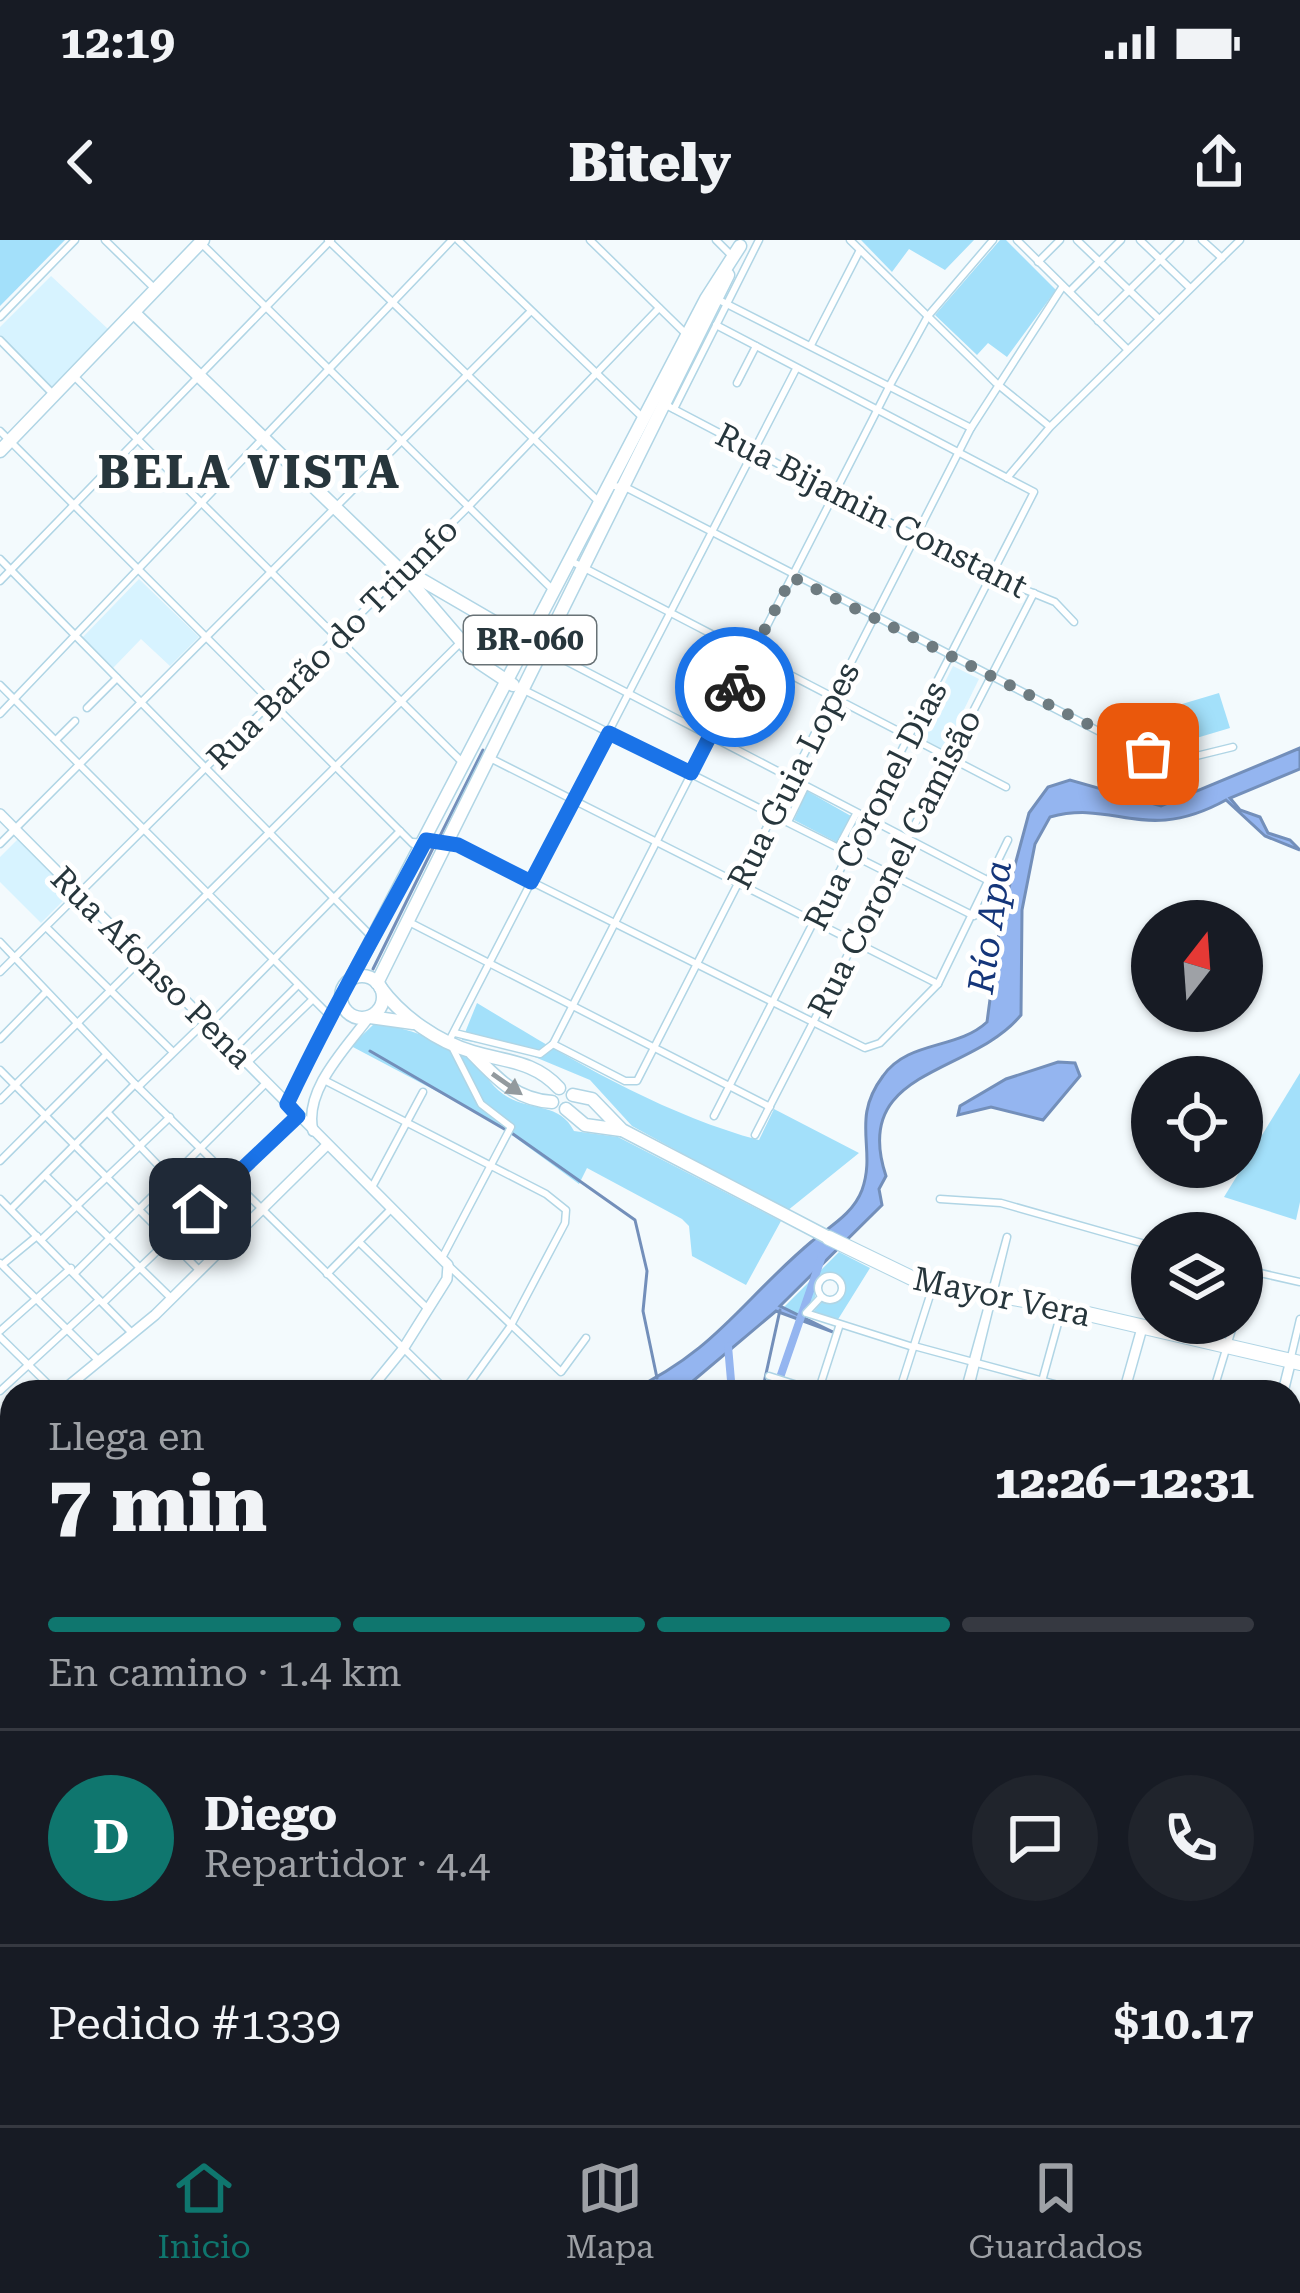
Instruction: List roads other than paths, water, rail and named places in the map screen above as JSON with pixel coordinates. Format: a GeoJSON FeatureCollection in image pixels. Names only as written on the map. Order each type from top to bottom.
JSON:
{"type":"FeatureCollection","features":[{"type":"Feature","properties":{"kind":"highway","name":"Mayor Vera"},"geometry":{"type":"LineString","coordinates":[[829,1238],[933,1286],[1131,1325]]}},
{"type":"Feature","properties":{"kind":"highway","name":"Mayor Vera"},"geometry":{"type":"LineString","coordinates":[[1210,1344],[1295,1362]]}},
{"type":"Feature","properties":{"kind":"main road"},"geometry":{"type":"LineString","coordinates":[[3,441],[201,241]]}},
{"type":"Feature","properties":{"kind":"main road","name":"BR-060"},"geometry":{"type":"LineString","coordinates":[[341,997],[378,935],[419,844],[536,646],[688,336],[731,283],[738,248]]}},
{"type":"Feature","properties":{"kind":"main road","name":"BR-060"},"geometry":{"type":"LineString","coordinates":[[536,646],[552,590],[577,564],[598,501],[617,486],[670,407],[738,248]]}},
{"type":"Feature","properties":{"kind":"main road"},"geometry":{"type":"LineString","coordinates":[[136,310],[404,570],[462,641],[514,685]]}},
{"type":"Feature","properties":{"kind":"main road"},"geometry":{"type":"LineString","coordinates":[[404,570],[536,646]]}},
{"type":"Feature","properties":{"kind":"main road","name":"BR-060"},"geometry":{"type":"LineString","coordinates":[[369,1017],[382,1004],[379,985],[487,756],[514,685]]}},
{"type":"Feature","properties":{"kind":"main road"},"geometry":{"type":"LineString","coordinates":[[351,980],[362,976],[379,985],[414,1023]]}},
{"type":"Feature","properties":{"kind":"main road"},"geometry":{"type":"LineString","coordinates":[[341,997],[352,1016],[414,1023],[451,1037],[501,1084],[533,1101],[555,1095],[544,1073],[514,1059],[471,1052]]}},
{"type":"Feature","properties":{"kind":"main road"},"geometry":{"type":"LineString","coordinates":[[622,1130],[585,1125],[571,1103],[592,1099],[622,1130],[829,1238]]}},
{"type":"Feature","properties":{"kind":"street"},"geometry":{"type":"LineString","coordinates":[[0,317],[75,240]]}},
{"type":"Feature","properties":{"kind":"street"},"geometry":{"type":"LineString","coordinates":[[105,240],[155,290]]}},
{"type":"Feature","properties":{"kind":"street"},"geometry":{"type":"LineString","coordinates":[[0,714],[327,368],[455,240],[594,376],[645,419]]}},
{"type":"Feature","properties":{"kind":"street"},"geometry":{"type":"LineString","coordinates":[[716,240],[738,248]]}},
{"type":"Feature","properties":{"kind":"street"},"geometry":{"type":"LineString","coordinates":[[731,283],[759,240]]}},
{"type":"Feature","properties":{"kind":"street"},"geometry":{"type":"LineString","coordinates":[[850,240],[996,383],[1050,427]]}},
{"type":"Feature","properties":{"kind":"street"},"geometry":{"type":"LineString","coordinates":[[451,1037],[537,1054],[553,1045],[890,385],[928,316],[993,240]]}},
{"type":"Feature","properties":{"kind":"street"},"geometry":{"type":"LineString","coordinates":[[1017,240],[1127,350]]}},
{"type":"Feature","properties":{"kind":"street"},"geometry":{"type":"LineString","coordinates":[[1038,262],[1060,240]]}},
{"type":"Feature","properties":{"kind":"street"},"geometry":{"type":"LineString","coordinates":[[1077,240],[1159,320]]}},
{"type":"Feature","properties":{"kind":"street","name":"Rua Guia Lopes"},"geometry":{"type":"LineString","coordinates":[[553,1045],[625,1081],[637,1081],[996,383],[1066,288],[1121,240]]}},
{"type":"Feature","properties":{"kind":"street"},"geometry":{"type":"LineString","coordinates":[[1140,240],[1190,288]]}},
{"type":"Feature","properties":{"kind":"street"},"geometry":{"type":"LineString","coordinates":[[1098,321],[1180,240]]}},
{"type":"Feature","properties":{"kind":"street"},"geometry":{"type":"LineString","coordinates":[[1202,240],[1222,258]]}},
{"type":"Feature","properties":{"kind":"street"},"geometry":{"type":"LineString","coordinates":[[716,325],[1007,478],[1050,427],[1240,240]]}},
{"type":"Feature","properties":{"kind":"street"},"geometry":{"type":"LineString","coordinates":[[201,241],[552,590],[625,442]]}},
{"type":"Feature","properties":{"kind":"street"},"geometry":{"type":"LineString","coordinates":[[0,581],[329,241],[598,501]]}},
{"type":"Feature","properties":{"kind":"street"},"geometry":{"type":"LineString","coordinates":[[596,242],[688,336]]}},
{"type":"Feature","properties":{"kind":"street"},"geometry":{"type":"LineString","coordinates":[[811,345],[860,250]]}},
{"type":"Feature","properties":{"kind":"street"},"geometry":{"type":"LineString","coordinates":[[670,407],[716,325],[717,302],[971,428]]}},
{"type":"Feature","properties":{"kind":"street","name":"Rua Barão do Triunfo"},"geometry":{"type":"LineString","coordinates":[[0,972],[467,508],[659,308]]}},
{"type":"Feature","properties":{"kind":"street"},"geometry":{"type":"LineString","coordinates":[[0,844],[530,312]]}},
{"type":"Feature","properties":{"kind":"street"},"geometry":{"type":"LineString","coordinates":[[0,340],[53,394]]}},
{"type":"Feature","properties":{"kind":"street"},"geometry":{"type":"LineString","coordinates":[[737,383],[756,346]]}},
{"type":"Feature","properties":{"kind":"street"},"geometry":{"type":"LineString","coordinates":[[451,1037],[796,369]]}},
{"type":"Feature","properties":{"kind":"street"},"geometry":{"type":"LineString","coordinates":[[73,375],[466,766]]}},
{"type":"Feature","properties":{"kind":"street","name":"Rua Bijamin Constant"},"geometry":{"type":"LineString","coordinates":[[670,407],[994,577],[1063,608],[1074,622]]}},
{"type":"Feature","properties":{"kind":"street"},"geometry":{"type":"LineString","coordinates":[[3,441],[73,503],[400,831],[419,844],[458,845],[865,1048],[880,1042],[938,984],[1007,840]]}},
{"type":"Feature","properties":{"kind":"street","name":"Rua Coronel Dias"},"geometry":{"type":"LineString","coordinates":[[714,1116],[1034,493],[1007,478]]}},
{"type":"Feature","properties":{"kind":"street"},"geometry":{"type":"LineString","coordinates":[[617,486],[1148,754],[1184,759],[1233,747]]}},
{"type":"Feature","properties":{"kind":"street"},"geometry":{"type":"LineString","coordinates":[[0,559],[378,935]]}},
{"type":"Feature","properties":{"kind":"street"},"geometry":{"type":"LineString","coordinates":[[577,564],[1006,787]]}},
{"type":"Feature","properties":{"kind":"street","name":"Rua Coronel Camisão"},"geometry":{"type":"LineString","coordinates":[[755,1135],[1034,593]]}},
{"type":"Feature","properties":{"kind":"street"},"geometry":{"type":"LineString","coordinates":[[0,1100],[462,641]]}},
{"type":"Feature","properties":{"kind":"street"},"geometry":{"type":"LineString","coordinates":[[536,646],[987,880]]}},
{"type":"Feature","properties":{"kind":"street"},"geometry":{"type":"LineString","coordinates":[[87,708],[117,678]]}},
{"type":"Feature","properties":{"kind":"street"},"geometry":{"type":"LineString","coordinates":[[0,685],[330,1016]]}},
{"type":"Feature","properties":{"kind":"street"},"geometry":{"type":"LineString","coordinates":[[514,685],[974,916]]}},
{"type":"Feature","properties":{"kind":"street"},"geometry":{"type":"LineString","coordinates":[[56,740],[75,721]]}},
{"type":"Feature","properties":{"kind":"street"},"geometry":{"type":"LineString","coordinates":[[487,756],[938,984]]}},
{"type":"Feature","properties":{"kind":"street","name":"Rua Guia Lopes"},"geometry":{"type":"LineString","coordinates":[[788,821],[806,786]]}},
{"type":"Feature","properties":{"kind":"street","name":"Rua Afonso Pena"},"geometry":{"type":"LineString","coordinates":[[0,814],[509,1327],[561,1372],[586,1338]]}},
{"type":"Feature","properties":{"kind":"street","name":"Rua Coronel Dias"},"geometry":{"type":"LineString","coordinates":[[838,848],[856,814]]}},
{"type":"Feature","properties":{"kind":"street"},"geometry":{"type":"LineString","coordinates":[[130,1331],[4,1205],[46,1176],[136,1085],[273,961],[400,831]]}},
{"type":"Feature","properties":{"kind":"street"},"geometry":{"type":"LineString","coordinates":[[406,920],[770,1107]]}},
{"type":"Feature","properties":{"kind":"street"},"geometry":{"type":"LineString","coordinates":[[46,927],[173,1052]]}},
{"type":"Feature","properties":{"kind":"street"},"geometry":{"type":"LineString","coordinates":[[0,942],[106,1055],[435,1380]]}},
{"type":"Feature","properties":{"kind":"street"},"geometry":{"type":"LineString","coordinates":[[232,1051],[297,986]]}},
{"type":"Feature","properties":{"kind":"street"},"geometry":{"type":"LineString","coordinates":[[0,1039],[46,992]]}},
{"type":"Feature","properties":{"kind":"street"},"geometry":{"type":"LineString","coordinates":[[287,1104],[341,997]]}},
{"type":"Feature","properties":{"kind":"street"},"geometry":{"type":"LineString","coordinates":[[247,1064],[312,1000]]}},
{"type":"Feature","properties":{"kind":"street"},"geometry":{"type":"LineString","coordinates":[[313,1131],[311,1110],[369,1017]]}},
{"type":"Feature","properties":{"kind":"street"},"geometry":{"type":"LineString","coordinates":[[378,1380],[447,1279],[445,1262],[509,1132],[481,1104],[451,1037]]}},
{"type":"Feature","properties":{"kind":"street"},"geometry":{"type":"LineString","coordinates":[[0,1161],[106,1055]]}},
{"type":"Feature","properties":{"kind":"street"},"geometry":{"type":"LineString","coordinates":[[0,1070],[200,1270]]}},
{"type":"Feature","properties":{"kind":"street"},"geometry":{"type":"LineString","coordinates":[[326,1081],[566,1210],[565,1223],[509,1327],[472,1380]]}},
{"type":"Feature","properties":{"kind":"street"},"geometry":{"type":"LineString","coordinates":[[45,1380],[0,1334],[36,1298],[110,1242],[266,1082]]}},
{"type":"Feature","properties":{"kind":"street"},"geometry":{"type":"LineString","coordinates":[[371,1189],[423,1092]]}},
{"type":"Feature","properties":{"kind":"street"},"geometry":{"type":"LineString","coordinates":[[108,1113],[200,1209]]}},
{"type":"Feature","properties":{"kind":"street"},"geometry":{"type":"LineString","coordinates":[[11,1380],[66,1327],[140,1270],[298,1116]]}},
{"type":"Feature","properties":{"kind":"street"},"geometry":{"type":"LineString","coordinates":[[98,1360],[1,1265],[39,1238],[170,1117]]}},
{"type":"Feature","properties":{"kind":"street"},"geometry":{"type":"LineString","coordinates":[[73,1380],[171,1298],[327,1145]]}},
{"type":"Feature","properties":{"kind":"street"},"geometry":{"type":"LineString","coordinates":[[46,1176],[171,1298]]}},
{"type":"Feature","properties":{"kind":"street"},"geometry":{"type":"LineString","coordinates":[[940,1199],[1001,1204],[1131,1240]]}},
{"type":"Feature","properties":{"kind":"street"},"geometry":{"type":"LineString","coordinates":[[327,1274],[392,1209]]}},
{"type":"Feature","properties":{"kind":"street"},"geometry":{"type":"LineString","coordinates":[[969,1380],[1006,1236],[993,1295]]}},
{"type":"Feature","properties":{"kind":"street"},"geometry":{"type":"LineString","coordinates":[[359,1242],[428,1309]]}},
{"type":"Feature","properties":{"kind":"street"},"geometry":{"type":"LineString","coordinates":[[1263,1274],[1300,1282]]}},
{"type":"Feature","properties":{"kind":"street"},"geometry":{"type":"LineString","coordinates":[[821,1297],[837,1298],[839,1280],[821,1279],[821,1297],[806,1313],[838,1329],[1038,1380]]}},
{"type":"Feature","properties":{"kind":"street"},"geometry":{"type":"LineString","coordinates":[[903,1380],[933,1286]]}},
{"type":"Feature","properties":{"kind":"street"},"geometry":{"type":"LineString","coordinates":[[1042,1380],[1062,1308]]}},
{"type":"Feature","properties":{"kind":"street"},"geometry":{"type":"LineString","coordinates":[[1295,1362],[1300,1319]]}},
{"type":"Feature","properties":{"kind":"street"},"geometry":{"type":"LineString","coordinates":[[822,1380],[838,1329]]}},
{"type":"Feature","properties":{"kind":"street"},"geometry":{"type":"LineString","coordinates":[[1127,1380],[1138,1344]]}},
{"type":"Feature","properties":{"kind":"street"},"geometry":{"type":"LineString","coordinates":[[1218,1380],[1228,1344]]}},
{"type":"Feature","properties":{"kind":"street"},"geometry":{"type":"LineString","coordinates":[[769,1376],[782,1380]]}},
{"type":"Feature","properties":{"kind":"waterway"},"geometry":{"type":"LineString","coordinates":[[439,838],[483,750]]}},
{"type":"Feature","properties":{"kind":"waterway"},"geometry":{"type":"LineString","coordinates":[[373,969],[433,848]]}},
{"type":"Feature","properties":{"kind":"waterway"},"geometry":{"type":"LineString","coordinates":[[370,1051],[513,1134],[635,1220],[647,1271],[643,1311],[657,1378]]}},
{"type":"Feature","properties":{"kind":"waterway","name":"Río Apa"},"geometry":{"type":"LineString","coordinates":[[779,1380],[822,1256]]}},
{"type":"Feature","properties":{"kind":"waterway"},"geometry":{"type":"LineString","coordinates":[[765,1380],[780,1310]]}},
{"type":"Feature","properties":{"kind":"waterway","name":"Río Apa"},"geometry":{"type":"LineString","coordinates":[[728,1346],[731,1380]]}},
{"type":"Feature","properties":{"kind":"district","name":"BELA VISTA"},"geometry":{"type":"Point","coordinates":[250,472]}}]}
